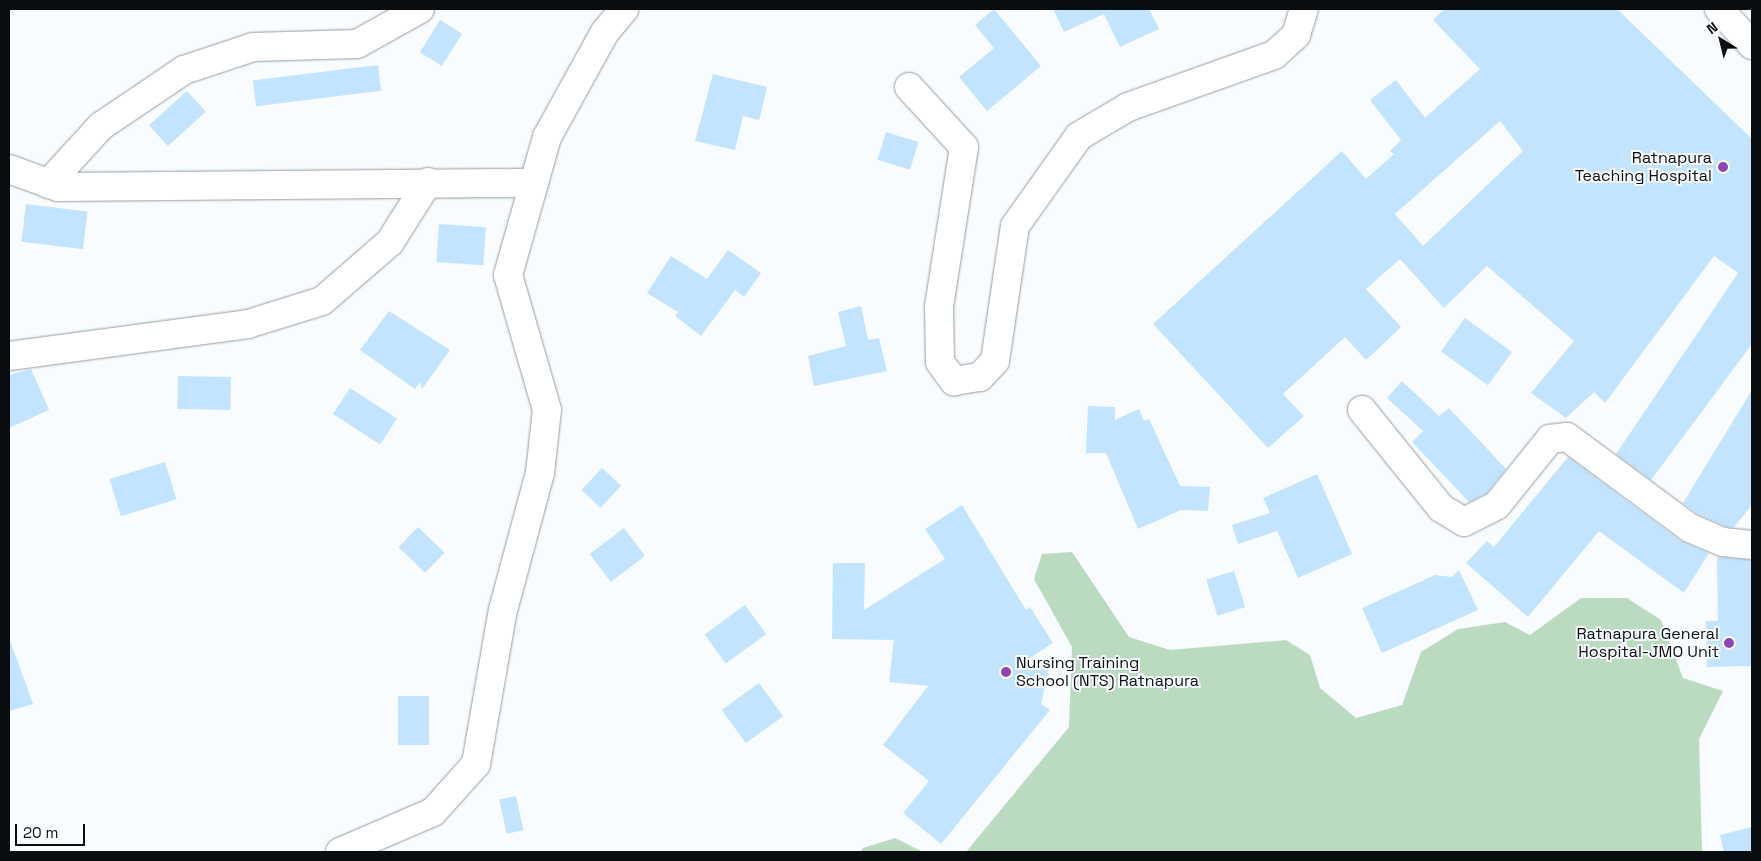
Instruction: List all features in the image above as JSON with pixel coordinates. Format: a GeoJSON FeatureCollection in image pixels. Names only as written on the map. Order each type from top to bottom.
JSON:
{"type":"FeatureCollection","features":[{"type":"Feature","properties":{"kind":"street"},"geometry":{"type":"LineString","coordinates":[[48,184],[101,126],[184,70],[253,47],[357,44],[420,9]]}},
{"type":"Feature","properties":{"kind":"street"},"geometry":{"type":"LineString","coordinates":[[340,852],[433,812],[476,764],[503,610],[540,473],[547,410],[508,275],[532,183],[547,136],[605,32],[624,9]]}},
{"type":"Feature","properties":{"kind":"street"},"geometry":{"type":"LineString","coordinates":[[909,87],[964,147],[939,306],[940,362],[954,381],[980,377],[994,361],[1015,226],[1079,136],[1128,107],[1274,55],[1296,35],[1304,9]]}},
{"type":"Feature","properties":{"kind":"street"},"geometry":{"type":"LineString","coordinates":[[1719,9],[1752,45]]}},
{"type":"Feature","properties":{"kind":"street"},"geometry":{"type":"LineString","coordinates":[[9,169],[58,187],[428,182],[532,183]]}},
{"type":"Feature","properties":{"kind":"street"},"geometry":{"type":"LineString","coordinates":[[9,356],[248,324],[322,301],[390,242],[428,182]]}},
{"type":"Feature","properties":{"kind":"street"},"geometry":{"type":"LineString","coordinates":[[1362,410],[1441,508],[1464,522],[1497,505],[1550,439],[1567,437],[1690,528],[1723,542],[1752,545]]}},
{"type":"Feature","properties":{"kind":"green space"},"geometry":{"type":"Polygon","coordinates":[[[1072,552],[1129,637],[1170,650],[1286,640],[1310,655],[1320,688],[1356,718],[1402,705],[1421,652],[1458,629],[1505,622],[1530,635],[1581,598],[1627,598],[1661,620],[1683,678],[1723,691],[1699,739],[1702,852],[966,852],[1069,727],[1072,647],[1034,579],[1042,554],[1072,552]]]}},
{"type":"Feature","properties":{"kind":"green space"},"geometry":{"type":"Polygon","coordinates":[[[895,838],[923,852],[860,852],[863,848],[895,838]]]}},
{"type":"Feature","properties":{"kind":"building"},"geometry":{"type":"Polygon","coordinates":[[[994,9],[1041,66],[987,111],[959,77],[994,48],[975,25],[994,9]]]}},
{"type":"Feature","properties":{"kind":"building"},"geometry":{"type":"Polygon","coordinates":[[[1053,9],[1149,9],[1159,29],[1120,47],[1104,14],[1064,32],[1053,9]]]}},
{"type":"Feature","properties":{"kind":"building"},"geometry":{"type":"Polygon","coordinates":[[[1444,9],[1617,9],[1752,139],[1752,344],[1651,480],[1616,454],[1738,273],[1714,256],[1605,403],[1594,392],[1566,418],[1531,393],[1574,341],[1487,266],[1444,308],[1400,259],[1366,289],[1401,327],[1366,360],[1345,337],[1283,394],[1304,416],[1268,448],[1153,324],[1342,151],[1366,179],[1394,154],[1390,151],[1401,140],[1370,100],[1396,80],[1425,118],[1480,69],[1433,20],[1444,9]],[[1500,121],[1395,214],[1423,246],[1523,151],[1500,121]]]}},
{"type":"Feature","properties":{"kind":"building"},"geometry":{"type":"Polygon","coordinates":[[[440,20],[462,34],[442,66],[420,52],[440,20]]]}},
{"type":"Feature","properties":{"kind":"building"},"geometry":{"type":"Polygon","coordinates":[[[378,65],[381,91],[256,106],[253,80],[378,65]]]}},
{"type":"Feature","properties":{"kind":"building"},"geometry":{"type":"Polygon","coordinates":[[[713,74],[767,87],[759,120],[743,116],[735,150],[695,141],[713,74]]]}},
{"type":"Feature","properties":{"kind":"building"},"geometry":{"type":"Polygon","coordinates":[[[187,91],[206,112],[168,146],[149,125],[187,91]]]}},
{"type":"Feature","properties":{"kind":"building"},"geometry":{"type":"Polygon","coordinates":[[[886,132],[919,142],[910,170],[878,160],[886,132]]]}},
{"type":"Feature","properties":{"kind":"building"},"geometry":{"type":"Polygon","coordinates":[[[26,204],[88,212],[83,249],[21,242],[26,204]]]}},
{"type":"Feature","properties":{"kind":"building"},"geometry":{"type":"Polygon","coordinates":[[[439,224],[486,227],[483,265],[436,262],[439,224]]]}},
{"type":"Feature","properties":{"kind":"building"},"geometry":{"type":"Polygon","coordinates":[[[728,250],[761,273],[744,297],[735,290],[701,336],[675,316],[678,312],[647,293],[671,256],[707,279],[728,250]]]}},
{"type":"Feature","properties":{"kind":"building"},"geometry":{"type":"Polygon","coordinates":[[[861,306],[868,340],[879,338],[887,371],[814,386],[808,356],[846,346],[838,312],[861,306]]]}},
{"type":"Feature","properties":{"kind":"building"},"geometry":{"type":"Polygon","coordinates":[[[389,311],[450,350],[422,389],[420,382],[415,389],[360,350],[389,311]]]}},
{"type":"Feature","properties":{"kind":"building"},"geometry":{"type":"Polygon","coordinates":[[[1465,318],[1512,352],[1488,385],[1441,351],[1465,318]]]}},
{"type":"Feature","properties":{"kind":"building"},"geometry":{"type":"Polygon","coordinates":[[[31,369],[49,410],[9,428],[9,375],[31,369]]]}},
{"type":"Feature","properties":{"kind":"building"},"geometry":{"type":"Polygon","coordinates":[[[178,376],[231,377],[230,410],[177,409],[178,376]]]}},
{"type":"Feature","properties":{"kind":"building"},"geometry":{"type":"Polygon","coordinates":[[[1402,381],[1439,416],[1449,408],[1506,469],[1487,493],[1469,502],[1412,442],[1423,431],[1387,398],[1402,381]]]}},
{"type":"Feature","properties":{"kind":"building"},"geometry":{"type":"Polygon","coordinates":[[[350,388],[397,418],[380,444],[333,414],[350,388]]]}},
{"type":"Feature","properties":{"kind":"building"},"geometry":{"type":"Polygon","coordinates":[[[1752,390],[1752,505],[1734,527],[1727,527],[1698,514],[1683,503],[1752,390]]]}},
{"type":"Feature","properties":{"kind":"building"},"geometry":{"type":"Polygon","coordinates":[[[1088,406],[1115,407],[1115,420],[1139,409],[1144,421],[1149,419],[1180,486],[1210,487],[1208,511],[1181,510],[1138,529],[1106,453],[1086,453],[1088,406]]]}},
{"type":"Feature","properties":{"kind":"building"},"geometry":{"type":"Polygon","coordinates":[[[1568,457],[1681,541],[1709,553],[1684,593],[1599,531],[1528,617],[1466,563],[1487,541],[1494,547],[1568,457]]]}},
{"type":"Feature","properties":{"kind":"building"},"geometry":{"type":"Polygon","coordinates":[[[165,462],[176,499],[121,516],[110,479],[165,462]]]}},
{"type":"Feature","properties":{"kind":"building"},"geometry":{"type":"Polygon","coordinates":[[[602,468],[621,486],[601,508],[582,490],[602,468]]]}},
{"type":"Feature","properties":{"kind":"building"},"geometry":{"type":"Polygon","coordinates":[[[1317,474],[1352,554],[1298,578],[1277,531],[1238,544],[1232,525],[1270,513],[1263,498],[1317,474]]]}},
{"type":"Feature","properties":{"kind":"building"},"geometry":{"type":"Polygon","coordinates":[[[962,505],[1026,610],[1030,607],[1053,643],[1022,663],[1049,667],[1041,704],[1050,710],[941,844],[903,813],[929,781],[883,745],[928,686],[889,682],[894,640],[832,639],[833,563],[865,563],[864,610],[945,559],[925,529],[962,505]]]}},
{"type":"Feature","properties":{"kind":"building"},"geometry":{"type":"Polygon","coordinates":[[[418,527],[445,553],[425,573],[399,547],[418,527]]]}},
{"type":"Feature","properties":{"kind":"building"},"geometry":{"type":"Polygon","coordinates":[[[624,528],[645,556],[611,582],[590,554],[624,528]]]}},
{"type":"Feature","properties":{"kind":"building"},"geometry":{"type":"Polygon","coordinates":[[[1717,557],[1752,560],[1752,666],[1707,667],[1706,621],[1718,621],[1717,557]]]}},
{"type":"Feature","properties":{"kind":"building"},"geometry":{"type":"Polygon","coordinates":[[[1459,570],[1478,610],[1382,653],[1362,608],[1435,575],[1452,577],[1459,570]]]}},
{"type":"Feature","properties":{"kind":"building"},"geometry":{"type":"Polygon","coordinates":[[[1234,571],[1245,607],[1217,616],[1206,579],[1234,571]]]}},
{"type":"Feature","properties":{"kind":"building"},"geometry":{"type":"Polygon","coordinates":[[[745,605],[766,634],[726,664],[705,634],[745,605]]]}},
{"type":"Feature","properties":{"kind":"building"},"geometry":{"type":"Polygon","coordinates":[[[11,643],[33,704],[9,711],[9,644],[11,643]]]}},
{"type":"Feature","properties":{"kind":"building"},"geometry":{"type":"Polygon","coordinates":[[[759,683],[783,716],[746,743],[722,710],[759,683]]]}},
{"type":"Feature","properties":{"kind":"building"},"geometry":{"type":"Polygon","coordinates":[[[398,696],[429,696],[429,745],[398,745],[398,696]]]}},
{"type":"Feature","properties":{"kind":"building"},"geometry":{"type":"Polygon","coordinates":[[[516,796],[523,830],[507,834],[499,800],[516,796]]]}},
{"type":"Feature","properties":{"kind":"building"},"geometry":{"type":"Polygon","coordinates":[[[1752,827],[1752,852],[1724,852],[1720,835],[1752,827]]]}},
{"type":"Feature","properties":{"kind":"place","name":"Ratnapura Teaching Hospital"},"geometry":{"type":"Point","coordinates":[1723,167]}},
{"type":"Feature","properties":{"kind":"place","name":"Ratnapura General Hospital-JMO Unit"},"geometry":{"type":"Point","coordinates":[1729,643]}},
{"type":"Feature","properties":{"kind":"place","name":"Nursing Training School (NTS) Ratnapura"},"geometry":{"type":"Point","coordinates":[1006,672]}}]}
